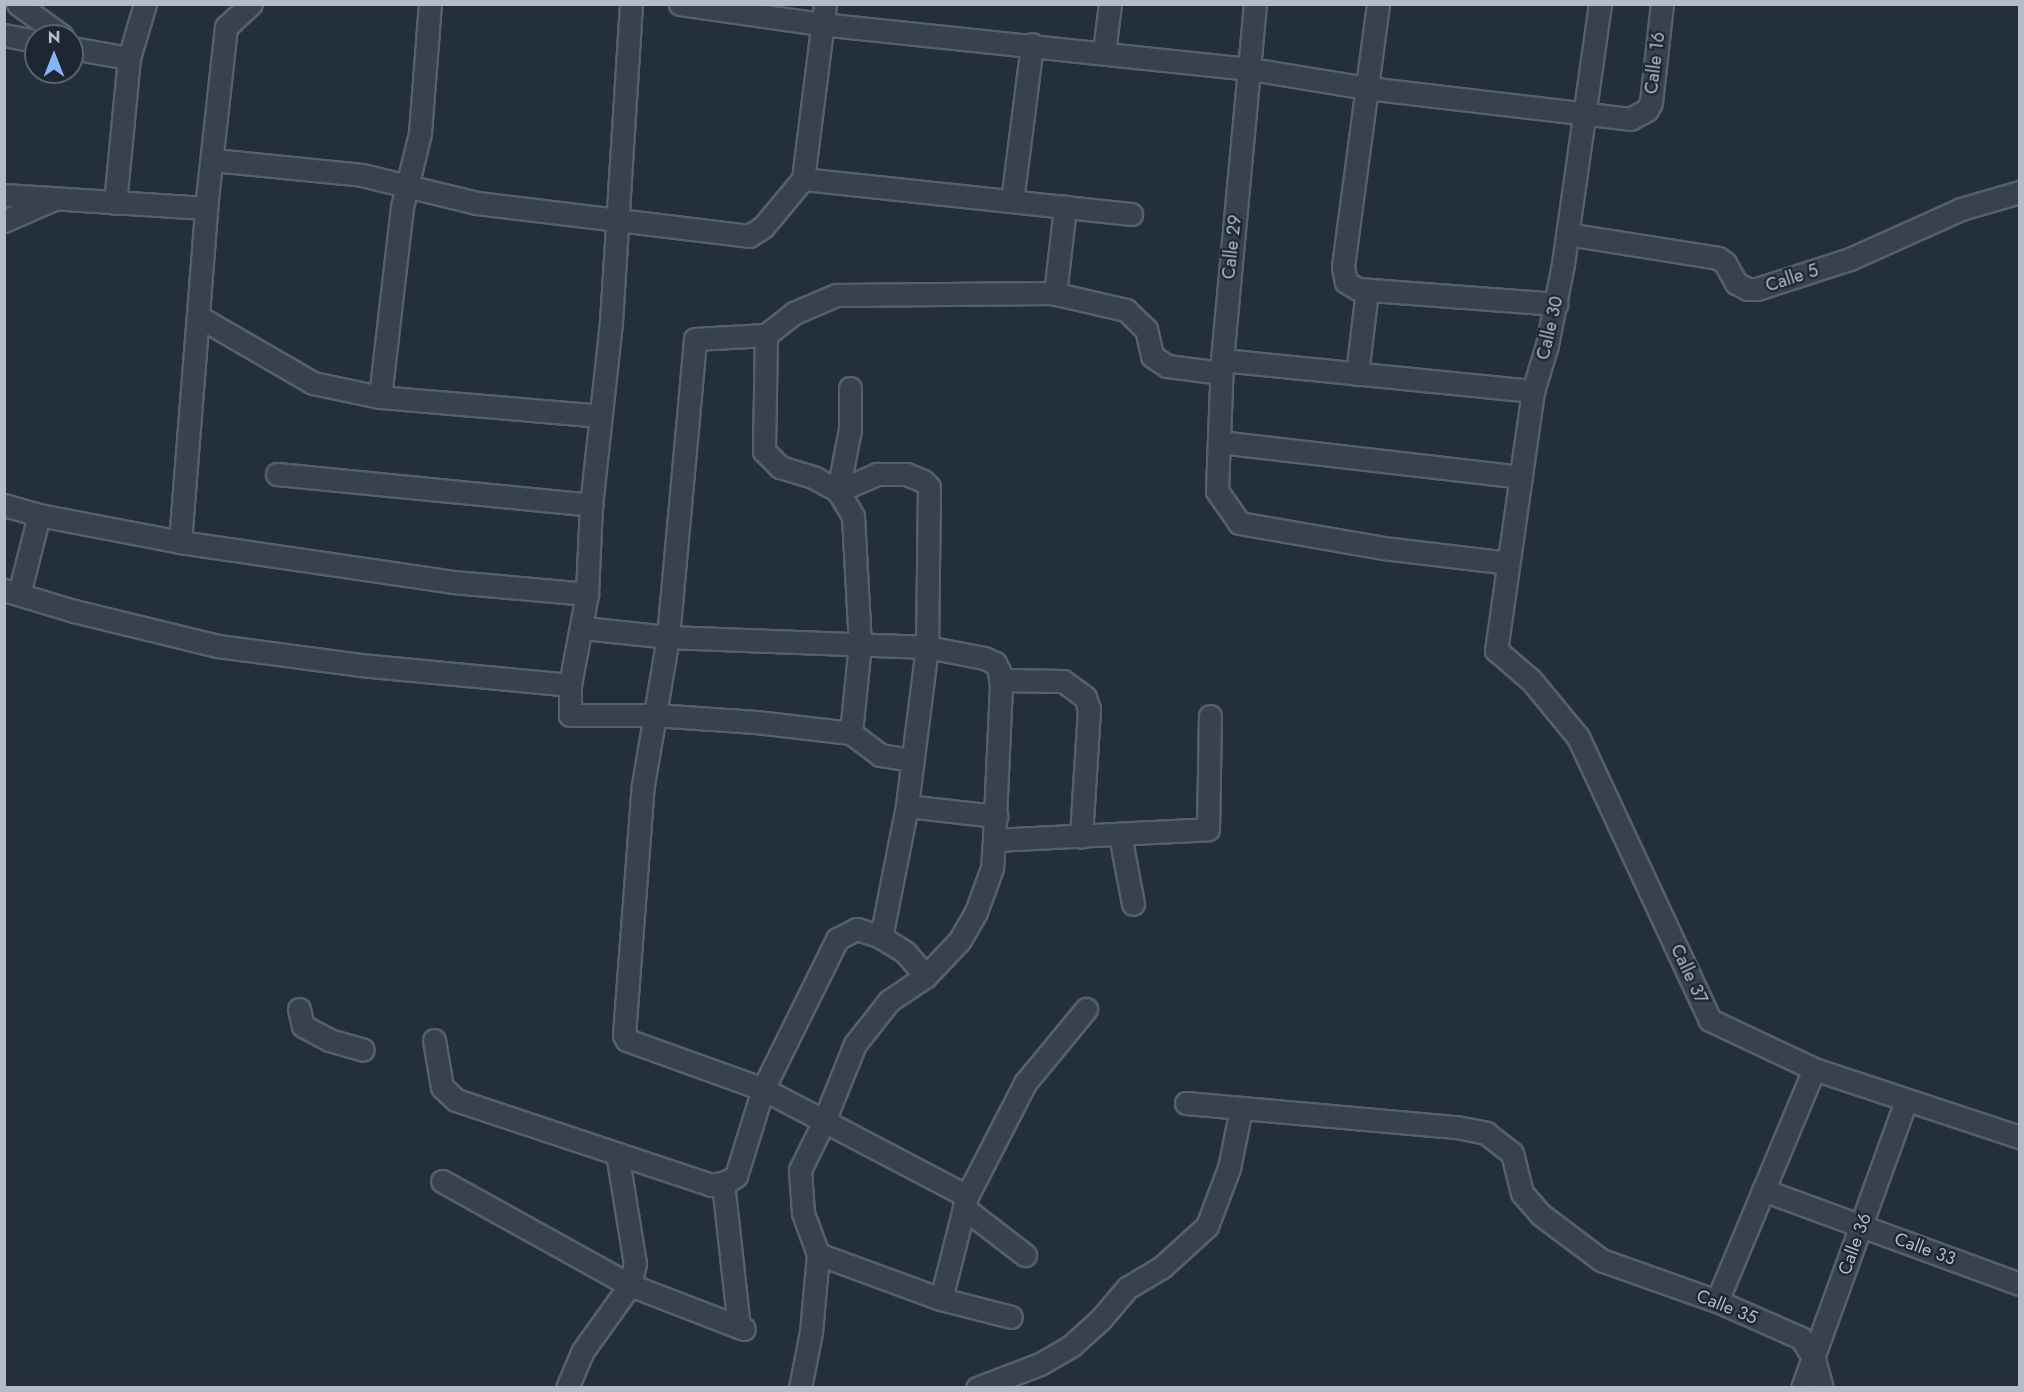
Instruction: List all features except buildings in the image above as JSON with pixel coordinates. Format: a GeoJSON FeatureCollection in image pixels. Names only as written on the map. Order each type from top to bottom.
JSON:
{"type":"FeatureCollection","features":[{"type":"Feature","properties":{"kind":"street"},"geometry":{"type":"LineString","coordinates":[[18,4],[46,24]]}},
{"type":"Feature","properties":{"kind":"street"},"geometry":{"type":"LineString","coordinates":[[115,203],[129,58],[145,4]]}},
{"type":"Feature","properties":{"kind":"street"},"geometry":{"type":"LineString","coordinates":[[180,542],[206,208],[226,27],[232,4]]}},
{"type":"Feature","properties":{"kind":"street"},"geometry":{"type":"LineString","coordinates":[[226,27],[250,4]]}},
{"type":"Feature","properties":{"kind":"street"},"geometry":{"type":"LineString","coordinates":[[380,398],[402,207],[409,186],[420,133],[430,4]]}},
{"type":"Feature","properties":{"kind":"street"},"geometry":{"type":"LineString","coordinates":[[631,4],[611,322],[591,505],[587,594],[583,628],[570,685],[570,715],[654,715],[756,722],[851,733],[880,755],[914,760]]}},
{"type":"Feature","properties":{"kind":"street"},"geometry":{"type":"LineString","coordinates":[[680,4],[823,14],[1032,44],[1251,69],[1367,88],[1586,115]]}},
{"type":"Feature","properties":{"kind":"street"},"geometry":{"type":"LineString","coordinates":[[1104,52],[1110,4]]}},
{"type":"Feature","properties":{"kind":"street","name":"Calle 29"},"geometry":{"type":"LineString","coordinates":[[1255,4],[1251,69],[1222,366],[1217,491],[1239,523],[1383,548],[1508,563]]}},
{"type":"Feature","properties":{"kind":"street"},"geometry":{"type":"LineString","coordinates":[[1378,4],[1343,275],[1351,286],[1367,290],[1556,304]]}},
{"type":"Feature","properties":{"kind":"street","name":"Calle 30"},"geometry":{"type":"LineString","coordinates":[[1496,651],[1533,391],[1556,304],[1586,115],[1600,4]]}},
{"type":"Feature","properties":{"kind":"street","name":"Calle 16"},"geometry":{"type":"LineString","coordinates":[[1586,115],[1630,119],[1638,117],[1651,102],[1662,4]]}},
{"type":"Feature","properties":{"kind":"street"},"geometry":{"type":"LineString","coordinates":[[213,160],[362,175],[477,203],[749,236],[763,227],[803,179],[823,14]]}},
{"type":"Feature","properties":{"kind":"street"},"geometry":{"type":"LineString","coordinates":[[4,35],[24,39]]}},
{"type":"Feature","properties":{"kind":"street"},"geometry":{"type":"LineString","coordinates":[[1012,201],[1032,44]]}},
{"type":"Feature","properties":{"kind":"street"},"geometry":{"type":"LineString","coordinates":[[84,49],[129,58]]}},
{"type":"Feature","properties":{"kind":"street"},"geometry":{"type":"LineString","coordinates":[[803,179],[1131,214]]}},
{"type":"Feature","properties":{"kind":"street","name":"Calle 5"},"geometry":{"type":"LineString","coordinates":[[1567,234],[1718,258],[1725,263],[1736,283],[1748,289],[1757,289],[1850,259],[1961,209],[2019,192]]}},
{"type":"Feature","properties":{"kind":"street"},"geometry":{"type":"LineString","coordinates":[[4,195],[206,208]]}},
{"type":"Feature","properties":{"kind":"street"},"geometry":{"type":"LineString","coordinates":[[4,221],[54,199]]}},
{"type":"Feature","properties":{"kind":"street"},"geometry":{"type":"LineString","coordinates":[[1055,294],[1065,207]]}},
{"type":"Feature","properties":{"kind":"street"},"geometry":{"type":"LineString","coordinates":[[1357,374],[1367,290]]}},
{"type":"Feature","properties":{"kind":"street"},"geometry":{"type":"LineString","coordinates":[[1025,1255],[966,1202],[824,1121],[763,1089],[627,1040],[624,1035],[643,785],[668,637],[695,339],[766,335],[794,313],[837,295],[1055,294],[1126,310],[1146,329],[1152,356],[1167,366],[1222,366],[1357,374],[1533,391]]}},
{"type":"Feature","properties":{"kind":"street"},"geometry":{"type":"LineString","coordinates":[[199,317],[313,383],[380,398],[600,416]]}},
{"type":"Feature","properties":{"kind":"street"},"geometry":{"type":"LineString","coordinates":[[766,335],[764,451],[780,467],[815,478],[838,491],[853,516],[860,644],[851,733]]}},
{"type":"Feature","properties":{"kind":"street"},"geometry":{"type":"LineString","coordinates":[[838,491],[850,429],[850,388]]}},
{"type":"Feature","properties":{"kind":"street"},"geometry":{"type":"LineString","coordinates":[[1219,442],[1521,477]]}},
{"type":"Feature","properties":{"kind":"street"},"geometry":{"type":"LineString","coordinates":[[277,474],[591,505]]}},
{"type":"Feature","properties":{"kind":"street"},"geometry":{"type":"LineString","coordinates":[[838,491],[877,474],[906,474],[923,481],[929,487],[927,647],[907,806],[881,937]]}},
{"type":"Feature","properties":{"kind":"street"},"geometry":{"type":"LineString","coordinates":[[4,505],[39,515],[180,542],[453,582],[587,594]]}},
{"type":"Feature","properties":{"kind":"street"},"geometry":{"type":"LineString","coordinates":[[39,515],[12,592],[218,646],[360,665],[570,685]]}},
{"type":"Feature","properties":{"kind":"street"},"geometry":{"type":"LineString","coordinates":[[583,628],[668,637],[927,647],[984,658],[995,663],[1000,680],[992,868],[976,912],[960,940],[926,976],[889,1001],[855,1044],[824,1121],[800,1170],[803,1213],[818,1254],[811,1332],[800,1388]]}},
{"type":"Feature","properties":{"kind":"street","name":"Calle 37"},"geometry":{"type":"LineString","coordinates":[[1496,651],[1532,680],[1578,737],[1710,1020],[1814,1069],[2019,1137]]}},
{"type":"Feature","properties":{"kind":"street"},"geometry":{"type":"LineString","coordinates":[[1000,680],[1064,681],[1085,697],[1089,709],[1081,837]]}},
{"type":"Feature","properties":{"kind":"street"},"geometry":{"type":"LineString","coordinates":[[994,840],[1209,829],[1210,716]]}},
{"type":"Feature","properties":{"kind":"street"},"geometry":{"type":"LineString","coordinates":[[907,806],[996,816]]}},
{"type":"Feature","properties":{"kind":"street"},"geometry":{"type":"LineString","coordinates":[[1120,835],[1133,904]]}},
{"type":"Feature","properties":{"kind":"street"},"geometry":{"type":"LineString","coordinates":[[434,1041],[442,1087],[456,1100],[711,1185],[723,1183],[736,1176],[763,1089],[837,939],[857,929],[881,937],[905,952],[926,976]]}},
{"type":"Feature","properties":{"kind":"street"},"geometry":{"type":"LineString","coordinates":[[299,1008],[303,1026],[329,1040],[363,1050]]}},
{"type":"Feature","properties":{"kind":"street"},"geometry":{"type":"LineString","coordinates":[[941,1299],[966,1202],[1025,1083],[1086,1008]]}},
{"type":"Feature","properties":{"kind":"street"},"geometry":{"type":"LineString","coordinates":[[1717,1301],[1814,1069]]}},
{"type":"Feature","properties":{"kind":"street","name":"Calle 36"},"geometry":{"type":"LineString","coordinates":[[1802,1388],[1906,1100]]}},
{"type":"Feature","properties":{"kind":"street","name":"Calle 35"},"geometry":{"type":"LineString","coordinates":[[1186,1103],[1456,1127],[1486,1133],[1512,1153],[1522,1193],[1540,1214],[1601,1260],[1717,1301],[1801,1338],[1814,1359],[1822,1388]]}},
{"type":"Feature","properties":{"kind":"street"},"geometry":{"type":"LineString","coordinates":[[977,1388],[1040,1364],[1071,1346],[1100,1320],[1127,1288],[1162,1268],[1207,1226],[1229,1168],[1241,1109]]}},
{"type":"Feature","properties":{"kind":"street"},"geometry":{"type":"LineString","coordinates":[[567,1388],[582,1352],[630,1285],[635,1264],[617,1153]]}},
{"type":"Feature","properties":{"kind":"street"},"geometry":{"type":"LineString","coordinates":[[442,1181],[630,1285],[741,1328],[723,1183]]}},
{"type":"Feature","properties":{"kind":"street","name":"Calle 33"},"geometry":{"type":"LineString","coordinates":[[1763,1190],[2019,1284]]}},
{"type":"Feature","properties":{"kind":"street"},"geometry":{"type":"LineString","coordinates":[[818,1254],[941,1299],[1011,1317]]}}]}
